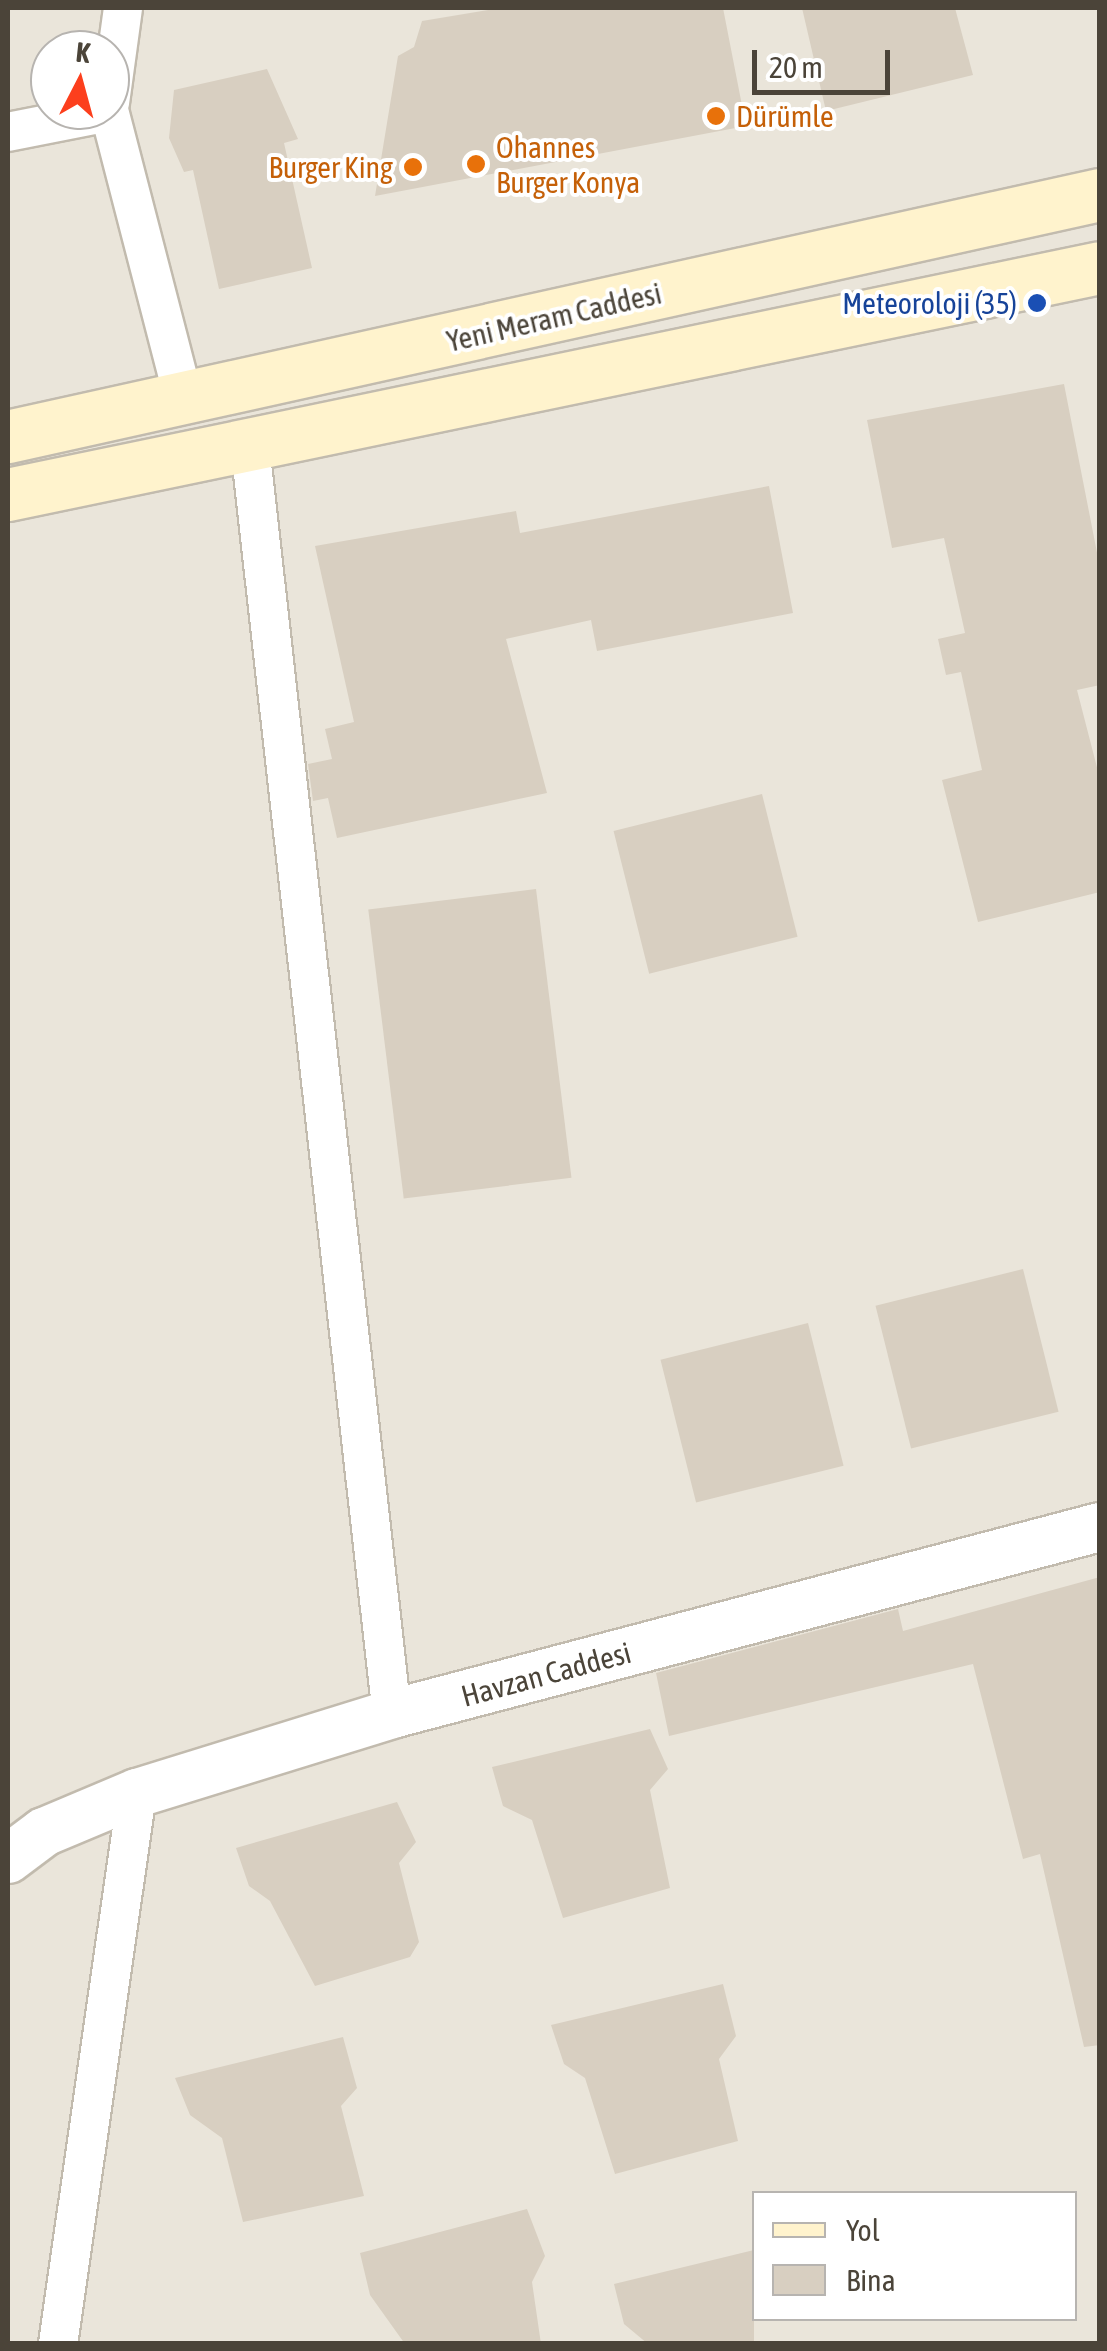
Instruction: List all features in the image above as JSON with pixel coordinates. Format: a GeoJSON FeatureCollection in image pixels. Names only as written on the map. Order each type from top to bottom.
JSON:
{"type":"FeatureCollection","features":[{"type":"Feature","properties":{"kind":"main road","name":"Yeni Meram Caddesi"},"geometry":{"type":"LineString","coordinates":[[8,437],[1100,195]]}},
{"type":"Feature","properties":{"kind":"main road","name":"Yeni Meram Caddesi"},"geometry":{"type":"LineString","coordinates":[[8,495],[1100,268]]}},
{"type":"Feature","properties":{"kind":"street"},"geometry":{"type":"LineString","coordinates":[[115,130],[184,400]]}},
{"type":"Feature","properties":{"kind":"street"},"geometry":{"type":"LineString","coordinates":[[250,446],[392,1714]]}},
{"type":"Feature","properties":{"kind":"street","name":"Havzan Caddesi"},"geometry":{"type":"LineString","coordinates":[[8,1859],[44,1832],[136,1794],[392,1714],[1100,1526]]}},
{"type":"Feature","properties":{"kind":"street"},"geometry":{"type":"LineString","coordinates":[[58,2344],[136,1794]]}},
{"type":"Feature","properties":{"kind":"shaded area"},"geometry":{"type":"Polygon","coordinates":[[[8,8],[1099,8],[1099,2343],[8,2344],[8,8]]]}},
{"type":"Feature","properties":{"kind":"building"},"geometry":{"type":"Polygon","coordinates":[[[500,8],[723,8],[746,126],[375,196],[398,56],[414,47],[422,21],[500,8]]]}},
{"type":"Feature","properties":{"kind":"building"},"geometry":{"type":"Polygon","coordinates":[[[802,8],[955,8],[973,75],[826,111],[802,8]]]}},
{"type":"Feature","properties":{"kind":"building"},"geometry":{"type":"Polygon","coordinates":[[[267,69],[298,139],[284,143],[312,268],[219,289],[193,170],[184,172],[169,138],[174,90],[267,69]]]}},
{"type":"Feature","properties":{"kind":"building"},"geometry":{"type":"Polygon","coordinates":[[[1064,384],[1100,568],[1100,685],[1077,690],[1100,779],[1100,892],[978,922],[942,780],[982,770],[961,672],[946,675],[938,639],[965,633],[944,538],[892,548],[867,420],[1064,384]]]}},
{"type":"Feature","properties":{"kind":"building"},"geometry":{"type":"Polygon","coordinates":[[[769,486],[793,613],[597,651],[591,620],[506,639],[547,793],[337,838],[328,798],[313,801],[308,764],[332,759],[325,729],[354,722],[315,546],[516,511],[520,533],[769,486]]]}},
{"type":"Feature","properties":{"kind":"building"},"geometry":{"type":"Polygon","coordinates":[[[762,794],[798,937],[649,974],[614,831],[762,794]]]}},
{"type":"Feature","properties":{"kind":"building"},"geometry":{"type":"Polygon","coordinates":[[[536,889],[571,1178],[404,1198],[368,910],[536,889]]]}},
{"type":"Feature","properties":{"kind":"building"},"geometry":{"type":"Polygon","coordinates":[[[1023,1269],[1059,1412],[911,1448],[876,1306],[1023,1269]]]}},
{"type":"Feature","properties":{"kind":"building"},"geometry":{"type":"Polygon","coordinates":[[[808,1323],[844,1466],[696,1502],[661,1360],[808,1323]]]}},
{"type":"Feature","properties":{"kind":"building"},"geometry":{"type":"Polygon","coordinates":[[[1100,1577],[1100,2045],[1084,2047],[1040,1854],[1023,1859],[973,1664],[669,1736],[656,1673],[898,1609],[903,1631],[1100,1577]]]}},
{"type":"Feature","properties":{"kind":"building"},"geometry":{"type":"Polygon","coordinates":[[[650,1729],[668,1769],[650,1790],[670,1888],[563,1918],[532,1820],[503,1806],[492,1767],[650,1729]]]}},
{"type":"Feature","properties":{"kind":"building"},"geometry":{"type":"Polygon","coordinates":[[[397,1802],[416,1842],[399,1863],[419,1942],[410,1957],[315,1986],[270,1901],[249,1886],[236,1848],[397,1802]]]}},
{"type":"Feature","properties":{"kind":"building"},"geometry":{"type":"Polygon","coordinates":[[[723,1984],[736,2036],[719,2059],[738,2141],[615,2174],[585,2078],[564,2064],[551,2025],[723,1984]]]}},
{"type":"Feature","properties":{"kind":"building"},"geometry":{"type":"Polygon","coordinates":[[[343,2037],[357,2088],[341,2106],[364,2196],[243,2222],[222,2138],[190,2115],[175,2078],[343,2037]]]}},
{"type":"Feature","properties":{"kind":"building"},"geometry":{"type":"Polygon","coordinates":[[[527,2209],[545,2256],[532,2282],[541,2344],[405,2344],[370,2295],[360,2253],[527,2209]]]}},
{"type":"Feature","properties":{"kind":"building"},"geometry":{"type":"Polygon","coordinates":[[[752,2250],[754,2344],[648,2344],[624,2324],[614,2284],[752,2250]]]}},
{"type":"Feature","properties":{"kind":"place","name":"Dürümle"},"geometry":{"type":"Point","coordinates":[716,116]}},
{"type":"Feature","properties":{"kind":"place","name":"Ohannes Burger Konya"},"geometry":{"type":"Point","coordinates":[476,164]}},
{"type":"Feature","properties":{"kind":"place","name":"Burger King"},"geometry":{"type":"Point","coordinates":[413,167]}},
{"type":"Feature","properties":{"kind":"place","name":"Meteoroloji (35)"},"geometry":{"type":"Point","coordinates":[1037,303]}}]}
